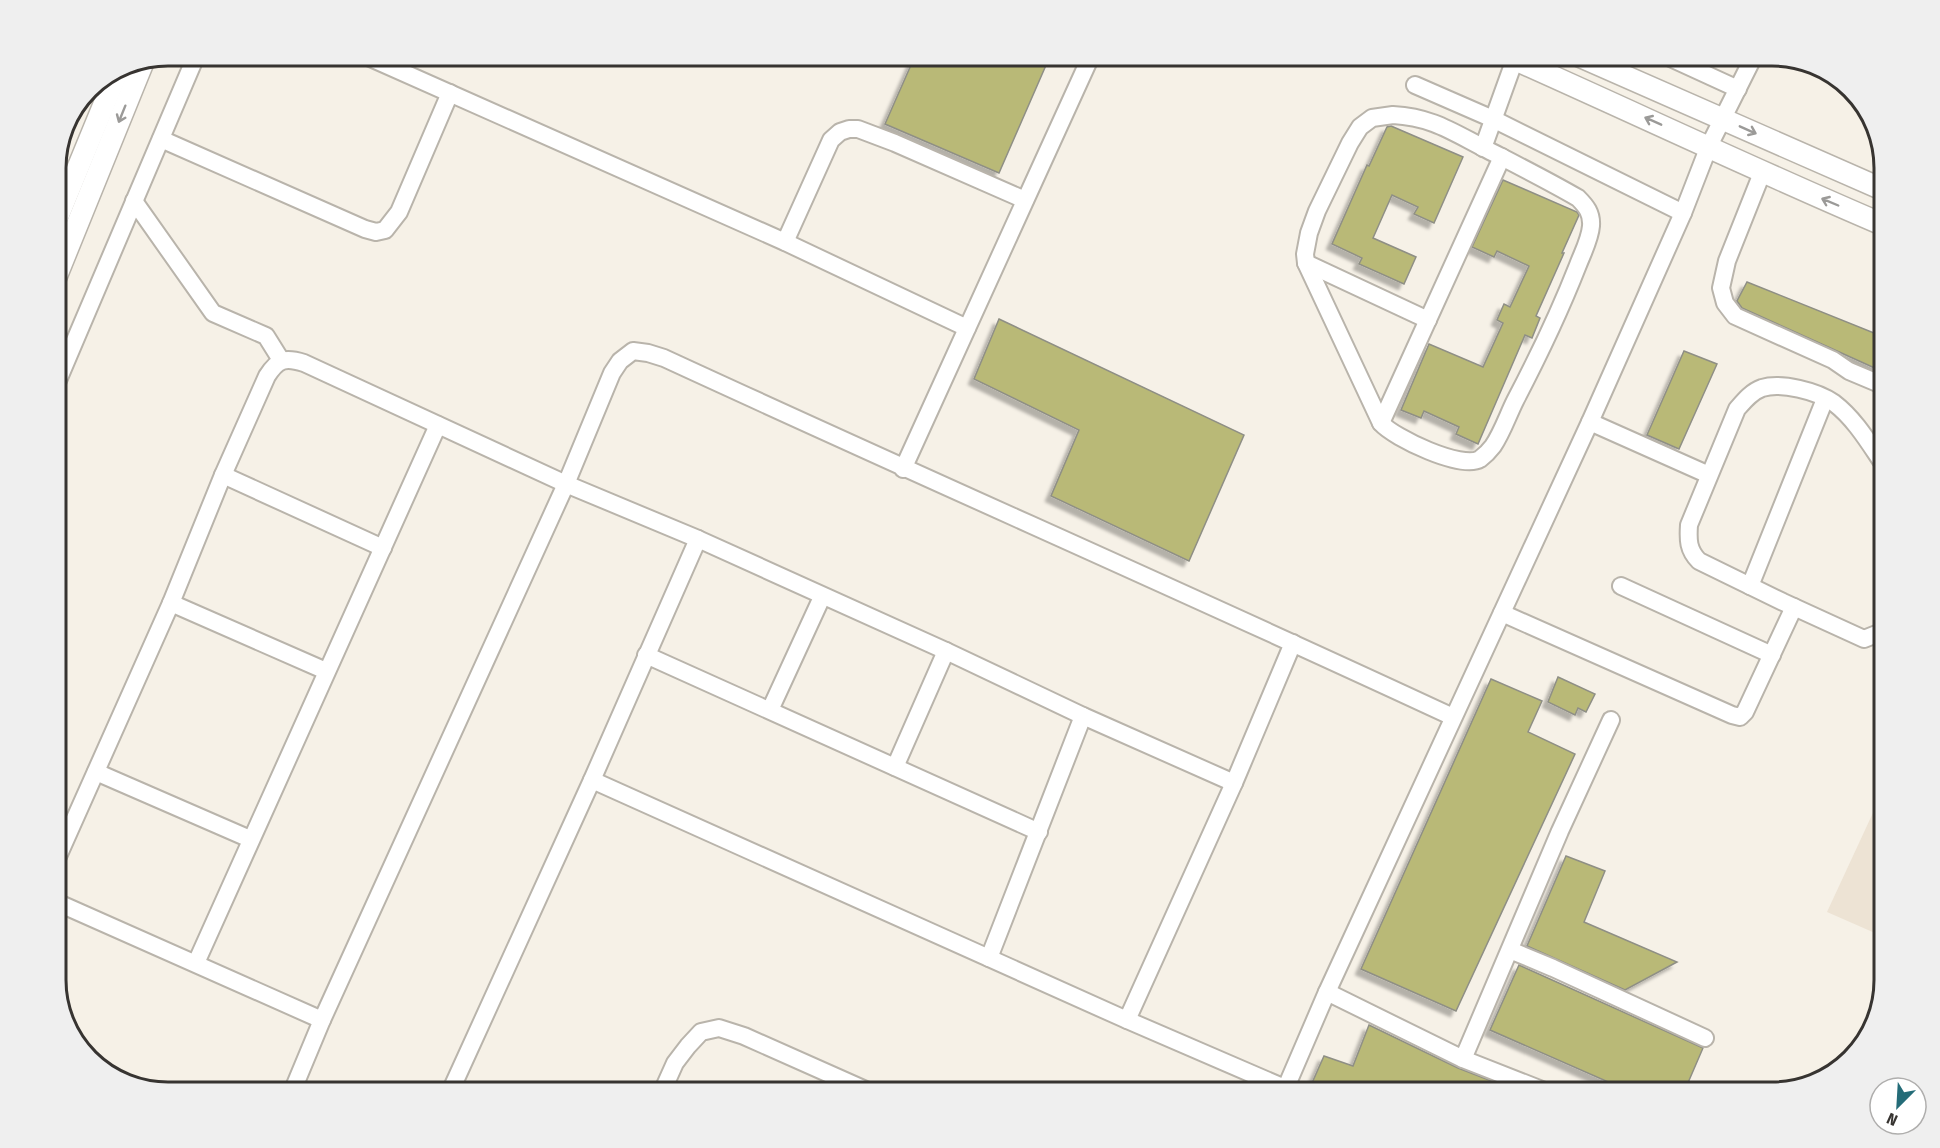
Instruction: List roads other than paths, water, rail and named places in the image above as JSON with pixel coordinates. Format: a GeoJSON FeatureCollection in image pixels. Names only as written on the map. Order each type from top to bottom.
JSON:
{"type":"FeatureCollection","features":[{"type":"Feature","properties":{"kind":"street"},"geometry":{"type":"LineString","coordinates":[[66,361],[192,66]]}},
{"type":"Feature","properties":{"kind":"street"},"geometry":{"type":"LineString","coordinates":[[389,66],[785,242],[967,328]]}},
{"type":"Feature","properties":{"kind":"street"},"geometry":{"type":"LineString","coordinates":[[903,468],[1086,66]]}},
{"type":"Feature","properties":{"kind":"street"},"geometry":{"type":"LineString","coordinates":[[1484,148],[1508,66]]}},
{"type":"Feature","properties":{"kind":"street"},"geometry":{"type":"LineString","coordinates":[[1531,66],[1762,173],[1874,221]]}},
{"type":"Feature","properties":{"kind":"street"},"geometry":{"type":"LineString","coordinates":[[1603,66],[1874,186]]}},
{"type":"Feature","properties":{"kind":"street"},"geometry":{"type":"LineString","coordinates":[[1688,66],[1738,89]]}},
{"type":"Feature","properties":{"kind":"street"},"geometry":{"type":"LineString","coordinates":[[1292,1082],[1327,992],[1590,422],[1683,213],[1709,147],[1749,66]]}},
{"type":"Feature","properties":{"kind":"street"},"geometry":{"type":"LineString","coordinates":[[66,251],[140,70]]}},
{"type":"Feature","properties":{"kind":"street"},"geometry":{"type":"LineString","coordinates":[[66,196],[113,83]]}},
{"type":"Feature","properties":{"kind":"street"},"geometry":{"type":"LineString","coordinates":[[1415,85],[1493,119],[1683,213]]}},
{"type":"Feature","properties":{"kind":"street"},"geometry":{"type":"LineString","coordinates":[[161,139],[354,225],[376,232],[385,230],[399,212],[450,93]]}},
{"type":"Feature","properties":{"kind":"street"},"geometry":{"type":"LineString","coordinates":[[1393,115],[1414,116],[1437,124],[1484,148],[1578,198],[1589,210],[1591,225],[1587,243],[1544,344],[1492,446],[1479,459],[1469,463],[1395,435],[1381,423],[1306,263],[1306,245],[1317,211],[1350,143],[1360,128],[1372,118],[1393,115]]}},
{"type":"Feature","properties":{"kind":"street"},"geometry":{"type":"LineString","coordinates":[[785,242],[831,140],[840,132],[849,129],[858,129],[895,143],[1025,200]]}},
{"type":"Feature","properties":{"kind":"street"},"geometry":{"type":"LineString","coordinates":[[1381,423],[1503,157]]}},
{"type":"Feature","properties":{"kind":"street"},"geometry":{"type":"LineString","coordinates":[[1762,173],[1726,261],[1721,288],[1725,303],[1735,316],[1833,360],[1849,371],[1874,381]]}},
{"type":"Feature","properties":{"kind":"street"},"geometry":{"type":"LineString","coordinates":[[134,201],[213,313],[266,336],[281,360]]}},
{"type":"Feature","properties":{"kind":"street"},"geometry":{"type":"LineString","coordinates":[[1306,263],[1428,320]]}},
{"type":"Feature","properties":{"kind":"street"},"geometry":{"type":"LineString","coordinates":[[296,1082],[322,1020],[566,484],[612,373],[633,351],[664,358],[1454,717]]}},
{"type":"Feature","properties":{"kind":"street"},"geometry":{"type":"LineString","coordinates":[[66,839],[171,603],[267,376],[281,360],[292,359],[566,484],[698,539],[1234,783]]}},
{"type":"Feature","properties":{"kind":"street"},"geometry":{"type":"LineString","coordinates":[[1874,450],[1856,424],[1832,402],[1798,388],[1761,388],[1747,397],[1737,410],[1689,525],[1688,541],[1692,554],[1699,561],[1794,608],[1864,639],[1874,635]]}},
{"type":"Feature","properties":{"kind":"street"},"geometry":{"type":"LineString","coordinates":[[1750,586],[1825,399]]}},
{"type":"Feature","properties":{"kind":"street"},"geometry":{"type":"LineString","coordinates":[[1590,422],[1709,475]]}},
{"type":"Feature","properties":{"kind":"street"},"geometry":{"type":"LineString","coordinates":[[196,963],[438,425]]}},
{"type":"Feature","properties":{"kind":"street"},"geometry":{"type":"LineString","coordinates":[[223,476],[383,548]]}},
{"type":"Feature","properties":{"kind":"street"},"geometry":{"type":"LineString","coordinates":[[455,1082],[592,780],[698,539]]}},
{"type":"Feature","properties":{"kind":"street"},"geometry":{"type":"LineString","coordinates":[[1621,586],[1772,656]]}},
{"type":"Feature","properties":{"kind":"street"},"geometry":{"type":"LineString","coordinates":[[770,710],[822,597]]}},
{"type":"Feature","properties":{"kind":"street"},"geometry":{"type":"LineString","coordinates":[[171,603],[326,671]]}},
{"type":"Feature","properties":{"kind":"street"},"geometry":{"type":"LineString","coordinates":[[1502,613],[1740,717],[1745,712],[1794,608]]}},
{"type":"Feature","properties":{"kind":"street"},"geometry":{"type":"LineString","coordinates":[[1127,1020],[1234,783],[1293,643]]}},
{"type":"Feature","properties":{"kind":"street"},"geometry":{"type":"LineString","coordinates":[[895,767],[946,651]]}},
{"type":"Feature","properties":{"kind":"street"},"geometry":{"type":"LineString","coordinates":[[646,655],[1039,832]]}},
{"type":"Feature","properties":{"kind":"street"},"geometry":{"type":"LineString","coordinates":[[990,958],[1083,716]]}},
{"type":"Feature","properties":{"kind":"street"},"geometry":{"type":"LineString","coordinates":[[1463,1059],[1560,831],[1611,720]]}},
{"type":"Feature","properties":{"kind":"street"},"geometry":{"type":"LineString","coordinates":[[96,772],[250,839]]}},
{"type":"Feature","properties":{"kind":"street"},"geometry":{"type":"LineString","coordinates":[[592,780],[1268,1082]]}},
{"type":"Feature","properties":{"kind":"street"},"geometry":{"type":"LineString","coordinates":[[66,906],[322,1020]]}},
{"type":"Feature","properties":{"kind":"street"},"geometry":{"type":"LineString","coordinates":[[1510,950],[1705,1038]]}},
{"type":"Feature","properties":{"kind":"street"},"geometry":{"type":"LineString","coordinates":[[1327,992],[1463,1059],[1522,1082]]}},
{"type":"Feature","properties":{"kind":"street"},"geometry":{"type":"LineString","coordinates":[[666,1082],[675,1063],[701,1032],[719,1028],[744,1036],[832,1082]]}}]}
